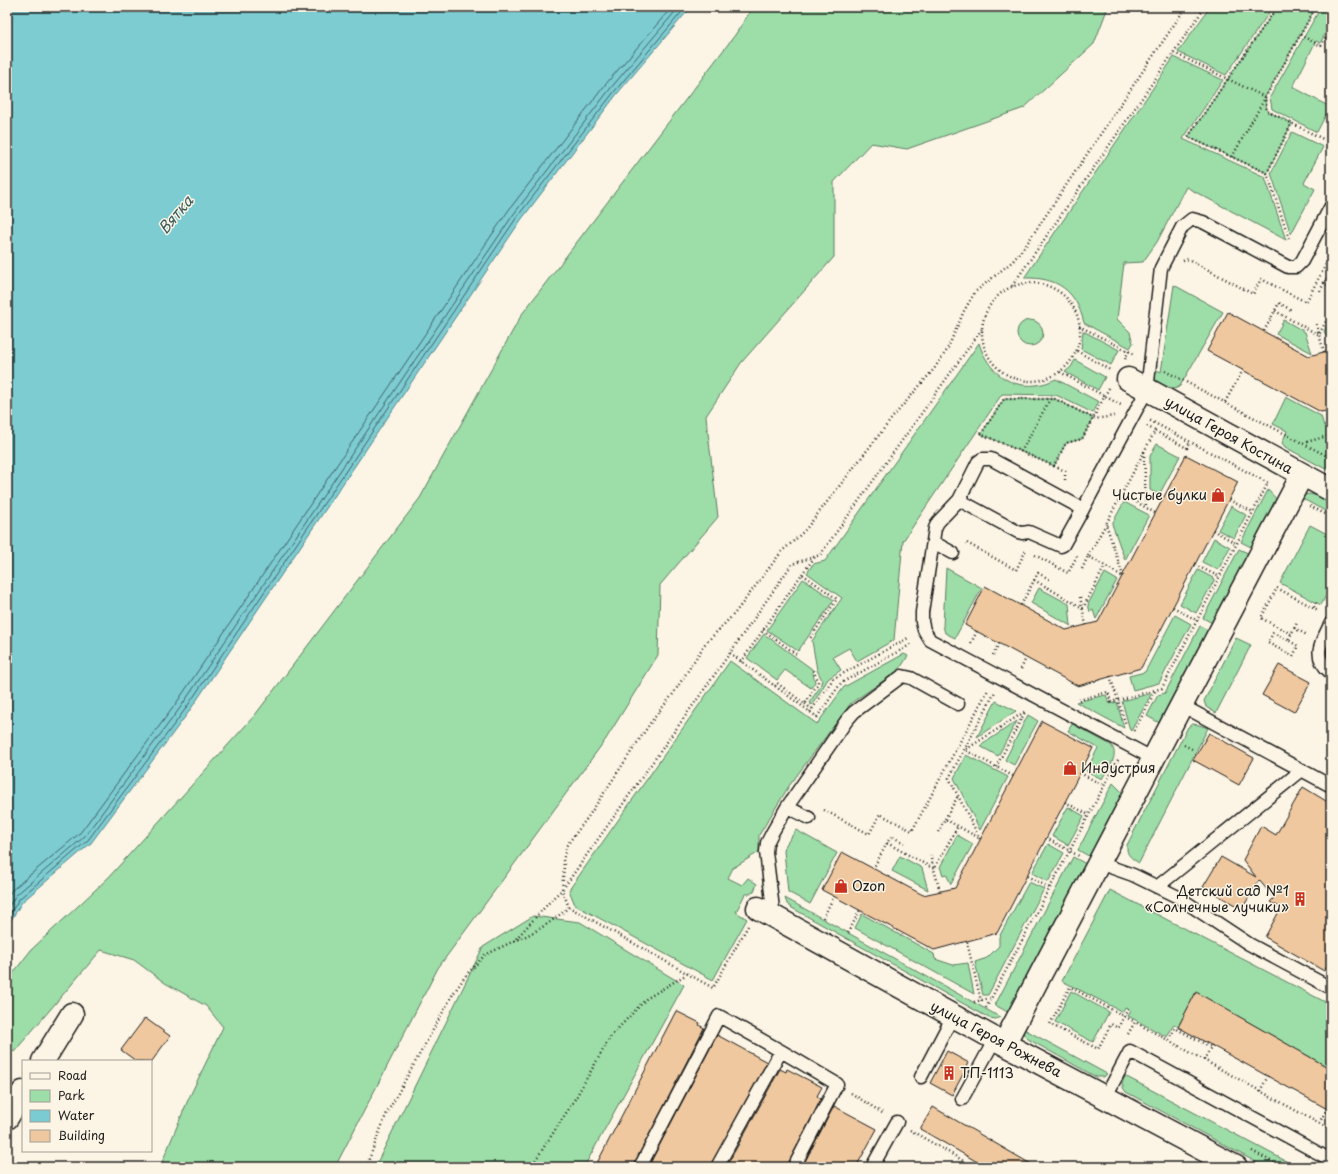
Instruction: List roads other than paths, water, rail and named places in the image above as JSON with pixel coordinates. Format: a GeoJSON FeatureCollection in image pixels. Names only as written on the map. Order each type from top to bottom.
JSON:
{"type":"FeatureCollection","features":[{"type":"Feature","properties":{"kind":"street","name":"улица Героя Костина"},"geometry":{"type":"LineString","coordinates":[[1128,379],[1331,490]]}},
{"type":"Feature","properties":{"kind":"street"},"geometry":{"type":"LineString","coordinates":[[999,1041],[1098,865],[1302,475]]}},
{"type":"Feature","properties":{"kind":"street","name":"улица Героя Рожнева"},"geometry":{"type":"LineString","coordinates":[[766,913],[999,1041],[1236,1167]]}},
{"type":"Feature","properties":{"kind":"street"},"geometry":{"type":"LineString","coordinates":[[44,1060],[72,1014]]}},
{"type":"Feature","properties":{"kind":"street"},"geometry":{"type":"LineString","coordinates":[[7,1118],[22,1094]]}},
{"type":"Feature","properties":{"kind":"lane"},"geometry":{"type":"LineString","coordinates":[[959,500],[1022,534],[1029,532],[1061,546],[1063,545],[1136,413],[1147,390],[1149,362],[1161,268],[1182,227],[1192,219],[1203,222],[1288,267],[1296,267],[1302,261],[1331,206]]}},
{"type":"Feature","properties":{"kind":"lane"},"geometry":{"type":"LineString","coordinates":[[1083,509],[991,459],[986,458],[978,462],[959,500],[938,522],[934,534],[922,604],[922,622],[924,630],[930,640],[1034,695],[1129,740],[1154,759]]}},
{"type":"Feature","properties":{"kind":"lane"},"geometry":{"type":"LineString","coordinates":[[933,542],[951,552]]}},
{"type":"Feature","properties":{"kind":"lane"},"geometry":{"type":"LineString","coordinates":[[1331,624],[1321,643],[1319,655],[1323,666],[1331,673]]}},
{"type":"Feature","properties":{"kind":"lane"},"geometry":{"type":"LineString","coordinates":[[766,913],[767,843],[787,807],[854,712],[897,678],[902,676],[911,678],[958,704]]}},
{"type":"Feature","properties":{"kind":"lane"},"geometry":{"type":"LineString","coordinates":[[1181,705],[1331,786]]}},
{"type":"Feature","properties":{"kind":"lane"},"geometry":{"type":"LineString","coordinates":[[1157,887],[1302,770]]}},
{"type":"Feature","properties":{"kind":"lane"},"geometry":{"type":"LineString","coordinates":[[787,807],[804,816]]}},
{"type":"Feature","properties":{"kind":"lane"},"geometry":{"type":"LineString","coordinates":[[1098,865],[1133,875],[1178,897],[1249,944],[1331,988]]}},
{"type":"Feature","properties":{"kind":"lane"},"geometry":{"type":"LineString","coordinates":[[640,1167],[719,1016],[837,1084],[794,1167]]}},
{"type":"Feature","properties":{"kind":"lane"},"geometry":{"type":"LineString","coordinates":[[921,1077],[953,1016]]}},
{"type":"Feature","properties":{"kind":"lane"},"geometry":{"type":"LineString","coordinates":[[962,1099],[999,1041]]}},
{"type":"Feature","properties":{"kind":"lane"},"geometry":{"type":"LineString","coordinates":[[717,1167],[780,1051]]}},
{"type":"Feature","properties":{"kind":"lane"},"geometry":{"type":"LineString","coordinates":[[1106,1098],[1130,1051],[1331,1160]]}},
{"type":"Feature","properties":{"kind":"lane"},"geometry":{"type":"LineString","coordinates":[[872,1167],[896,1122]]}},
{"type":"Feature","properties":{"kind":"water","name":"Вятка"},"geometry":{"type":"Polygon","coordinates":[[[7,7],[691,7],[617,94],[521,220],[188,713],[91,843],[22,902],[7,927],[7,7]]]}},
{"type":"Feature","properties":{"kind":"place","name":"Чистые булки"},"geometry":{"type":"Point","coordinates":[1218,495]}},
{"type":"Feature","properties":{"kind":"place","name":"Индустрия"},"geometry":{"type":"Point","coordinates":[1070,768]}},
{"type":"Feature","properties":{"kind":"place","name":"Ozon"},"geometry":{"type":"Point","coordinates":[841,886]}},
{"type":"Feature","properties":{"kind":"place","name":"Детский сад №1 «Солнечные лучики»"},"geometry":{"type":"Point","coordinates":[1300,899]}},
{"type":"Feature","properties":{"kind":"place","name":"ТП-1113"},"geometry":{"type":"Point","coordinates":[949,1073]}}]}
